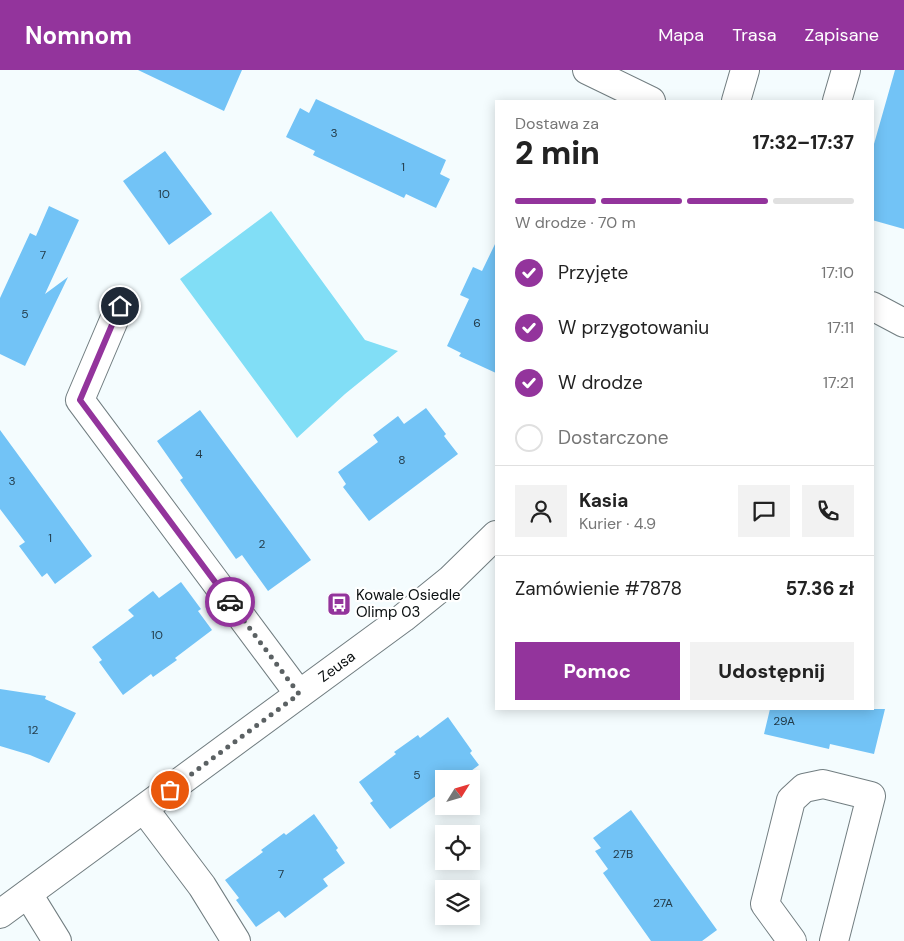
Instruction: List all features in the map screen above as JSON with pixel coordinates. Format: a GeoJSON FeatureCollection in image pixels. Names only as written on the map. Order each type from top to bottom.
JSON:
{"type":"FeatureCollection","features":[{"type":"Feature","properties":{"kind":"street"},"geometry":{"type":"LineString","coordinates":[[587,70],[649,100]]}},
{"type":"Feature","properties":{"kind":"street"},"geometry":{"type":"LineString","coordinates":[[736,100],[745,70]]}},
{"type":"Feature","properties":{"kind":"street"},"geometry":{"type":"LineString","coordinates":[[837,100],[846,70]]}},
{"type":"Feature","properties":{"kind":"street"},"geometry":{"type":"LineString","coordinates":[[120,306],[80,400],[299,694]]}},
{"type":"Feature","properties":{"kind":"street"},"geometry":{"type":"LineString","coordinates":[[874,307],[904,323]]}},
{"type":"Feature","properties":{"kind":"street","name":"Zeusa"},"geometry":{"type":"LineString","coordinates":[[0,914],[403,618],[450,580],[495,536]]}},
{"type":"Feature","properties":{"kind":"street"},"geometry":{"type":"LineString","coordinates":[[792,941],[765,904],[791,800],[804,788],[823,784],[871,796],[834,941]]}},
{"type":"Feature","properties":{"kind":"street"},"geometry":{"type":"LineString","coordinates":[[144,809],[202,886],[236,941]]}},
{"type":"Feature","properties":{"kind":"street"},"geometry":{"type":"LineString","coordinates":[[28,894],[57,941]]}},
{"type":"Feature","properties":{"kind":"shaded area"},"geometry":{"type":"Polygon","coordinates":[[[271,211],[365,340],[398,351],[345,394],[297,438],[180,279],[271,211]]]}},
{"type":"Feature","properties":{"kind":"building"},"geometry":{"type":"Polygon","coordinates":[[[138,70],[242,70],[224,111],[138,70]]]}},
{"type":"Feature","properties":{"kind":"building"},"geometry":{"type":"Polygon","coordinates":[[[895,70],[904,70],[904,229],[874,221],[874,144],[895,70]]]}},
{"type":"Feature","properties":{"kind":"building"},"geometry":{"type":"Polygon","coordinates":[[[316,99],[446,160],[440,174],[450,179],[436,208],[406,194],[404,198],[313,155],[315,151],[286,137],[300,108],[309,113],[316,99]]]}},
{"type":"Feature","properties":{"kind":"building"},"geometry":{"type":"Polygon","coordinates":[[[165,151],[212,214],[169,245],[123,181],[165,151]]]}},
{"type":"Feature","properties":{"kind":"building"},"geometry":{"type":"Polygon","coordinates":[[[49,206],[79,220],[45,294],[68,277],[25,366],[0,354],[0,298],[30,233],[36,236],[49,206]]]}},
{"type":"Feature","properties":{"kind":"building"},"geometry":{"type":"Polygon","coordinates":[[[495,244],[495,373],[459,356],[461,353],[447,346],[469,299],[460,295],[473,267],[482,271],[495,244]]]}},
{"type":"Feature","properties":{"kind":"building"},"geometry":{"type":"Polygon","coordinates":[[[426,408],[446,434],[444,436],[458,454],[369,521],[343,487],[346,484],[338,472],[378,442],[373,435],[398,416],[404,424],[426,408]]]}},
{"type":"Feature","properties":{"kind":"building"},"geometry":{"type":"Polygon","coordinates":[[[200,410],[311,560],[268,591],[242,555],[236,559],[180,480],[183,478],[157,441],[200,410]]]}},
{"type":"Feature","properties":{"kind":"building"},"geometry":{"type":"Polygon","coordinates":[[[0,430],[92,556],[55,584],[47,573],[42,577],[19,546],[25,542],[0,509],[0,430]]]}},
{"type":"Feature","properties":{"kind":"building"},"geometry":{"type":"Polygon","coordinates":[[[181,582],[201,609],[198,611],[212,630],[175,658],[177,660],[153,677],[151,674],[123,695],[99,662],[102,660],[92,647],[134,616],[128,610],[153,591],[159,598],[181,582]]]}},
{"type":"Feature","properties":{"kind":"building"},"geometry":{"type":"Polygon","coordinates":[[[0,689],[46,696],[45,699],[76,713],[49,763],[0,746],[0,689]]]}},
{"type":"Feature","properties":{"kind":"building"},"geometry":{"type":"Polygon","coordinates":[[[885,709],[874,754],[830,744],[829,749],[764,734],[770,710],[885,709]]]}},
{"type":"Feature","properties":{"kind":"building"},"geometry":{"type":"Polygon","coordinates":[[[448,717],[472,751],[470,753],[479,765],[472,770],[435,770],[435,796],[390,829],[370,803],[373,801],[359,782],[396,754],[394,752],[418,735],[420,738],[448,717]]]}},
{"type":"Feature","properties":{"kind":"building"},"geometry":{"type":"Polygon","coordinates":[[[631,810],[717,930],[702,941],[651,941],[603,873],[608,869],[595,851],[601,848],[593,838],[631,810]]]}},
{"type":"Feature","properties":{"kind":"building"},"geometry":{"type":"Polygon","coordinates":[[[314,814],[338,848],[336,850],[345,863],[323,879],[328,886],[285,918],[279,911],[256,927],[236,900],[239,898],[225,880],[263,852],[261,850],[284,833],[286,835],[314,814]]]}},
{"type":"Feature","properties":{"kind":"way so far"},"geometry":{"type":"LineString","coordinates":[[170,790],[299,694],[230,602]]}},
{"type":"Feature","properties":{"kind":"place","name":"Kowale Osiedle Olimp 03"},"geometry":{"type":"Point","coordinates":[339,604]}},
{"type":"Feature","properties":{"kind":"route"},"geometry":{"type":"LineString","coordinates":[[120,306],[80,400],[230,602]]}}]}
